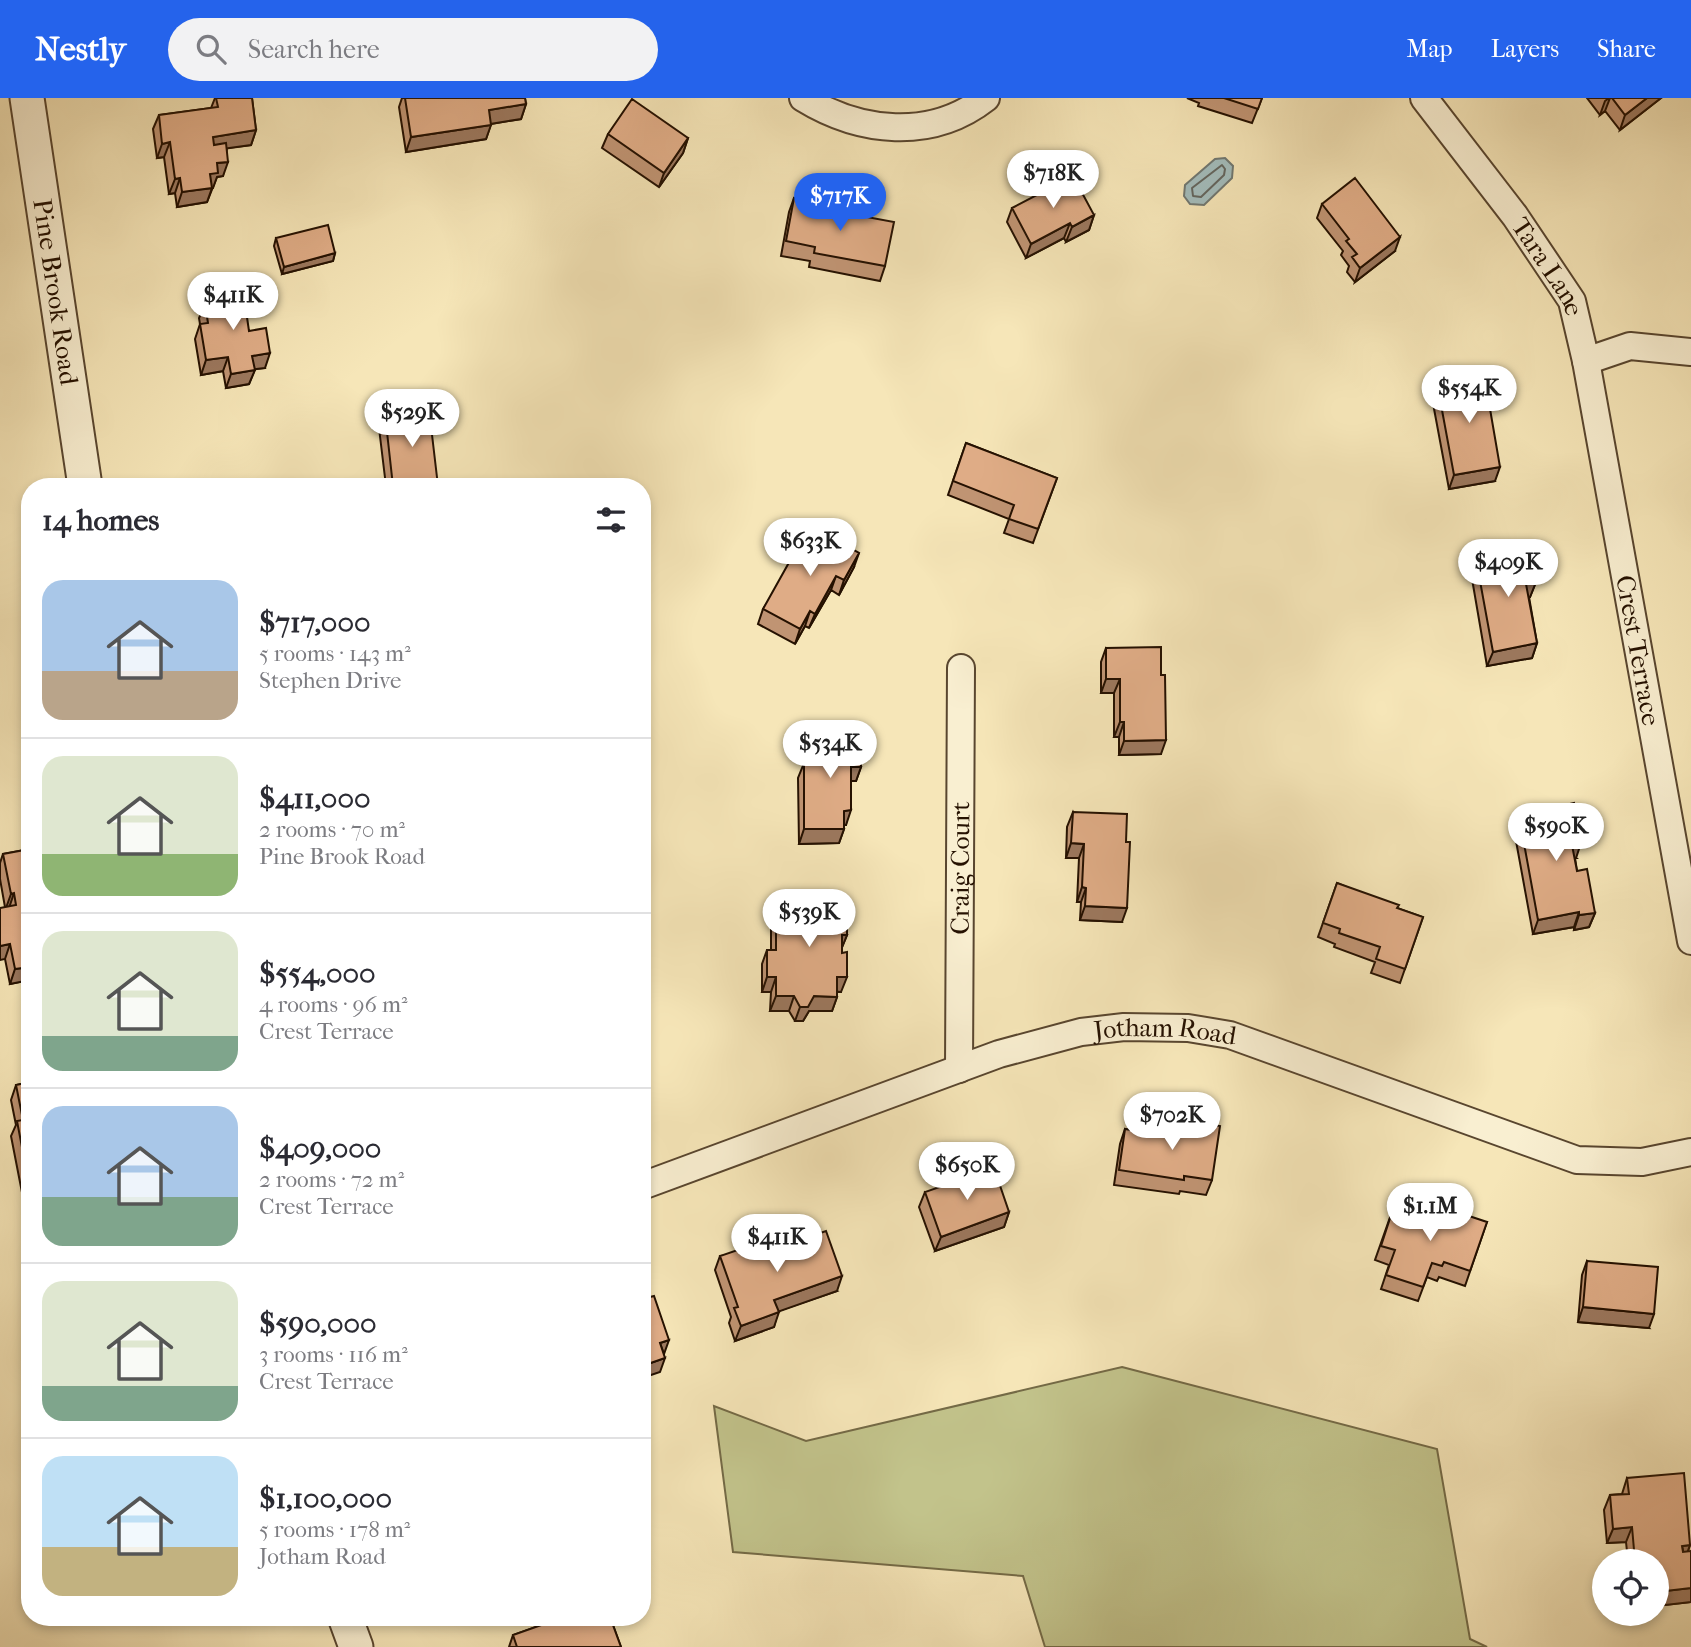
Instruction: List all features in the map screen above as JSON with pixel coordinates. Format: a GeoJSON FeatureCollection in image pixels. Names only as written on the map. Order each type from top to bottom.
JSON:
{"type":"FeatureCollection","features":[{"type":"Feature","properties":{"kind":"street","name":"Pine Brook Road"},"geometry":{"type":"LineString","coordinates":[[27,98],[84,478]]}},
{"type":"Feature","properties":{"kind":"street"},"geometry":{"type":"LineString","coordinates":[[803,98],[850,120],[903,128],[934,124],[974,107],[986,98]]}},
{"type":"Feature","properties":{"kind":"street","name":"Tara Lane"},"geometry":{"type":"LineString","coordinates":[[1424,98],[1515,216],[1572,301],[1586,361]]}},
{"type":"Feature","properties":{"kind":"street"},"geometry":{"type":"LineString","coordinates":[[1586,361],[1630,346],[1691,352]]}},
{"type":"Feature","properties":{"kind":"street","name":"Crest Terrace"},"geometry":{"type":"LineString","coordinates":[[1586,361],[1691,941]]}},
{"type":"Feature","properties":{"kind":"street","name":"Craig Court"},"geometry":{"type":"LineString","coordinates":[[959,1069],[961,667]]}},
{"type":"Feature","properties":{"kind":"street","name":"Jotham Road"},"geometry":{"type":"LineString","coordinates":[[651,1183],[999,1054],[1082,1032],[1124,1027],[1188,1028],[1230,1035],[1577,1160],[1642,1161],[1691,1152]]}},
{"type":"Feature","properties":{"kind":"street"},"geometry":{"type":"LineString","coordinates":[[348,1626],[356,1647]]}},
{"type":"Feature","properties":{"kind":"green space"},"geometry":{"type":"Polygon","coordinates":[[[1122,1367],[1437,1449],[1470,1639],[1487,1647],[1045,1647],[1023,1576],[733,1552],[714,1406],[806,1441],[1122,1367]]]}},
{"type":"Feature","properties":{"kind":"water"},"geometry":{"type":"Polygon","coordinates":[[[1225,158],[1233,166],[1232,178],[1204,205],[1190,204],[1184,196],[1185,185],[1215,159],[1225,158]]]}},
{"type":"Feature","properties":{"kind":"building"},"geometry":{"type":"Polygon","coordinates":[[[216,98],[252,98],[256,130],[213,137],[214,145],[226,143],[228,162],[217,163],[218,173],[210,174],[212,188],[182,192],[180,178],[175,179],[170,142],[162,144],[159,115],[218,107],[216,98]]]}},
{"type":"Feature","properties":{"kind":"building"},"geometry":{"type":"Polygon","coordinates":[[[405,98],[525,98],[526,104],[489,110],[491,125],[411,137],[405,98]]]}},
{"type":"Feature","properties":{"kind":"building"},"geometry":{"type":"Polygon","coordinates":[[[1224,98],[1262,98],[1258,109],[1224,98]]]}},
{"type":"Feature","properties":{"kind":"building"},"geometry":{"type":"Polygon","coordinates":[[[1612,98],[1647,98],[1625,115],[1612,98]]]}},
{"type":"Feature","properties":{"kind":"building"},"geometry":{"type":"Polygon","coordinates":[[[632,99],[688,138],[664,173],[608,134],[632,99]]]}},
{"type":"Feature","properties":{"kind":"building"},"geometry":{"type":"Polygon","coordinates":[[[1073,176],[1094,215],[1072,227],[1070,223],[1031,244],[1012,208],[1073,176]]]}},
{"type":"Feature","properties":{"kind":"building"},"geometry":{"type":"Polygon","coordinates":[[[1355,178],[1400,237],[1360,268],[1352,257],[1357,254],[1346,241],[1349,239],[1322,204],[1355,178]]]}},
{"type":"Feature","properties":{"kind":"building"},"geometry":{"type":"Polygon","coordinates":[[[794,198],[830,205],[829,210],[894,222],[885,266],[814,253],[815,247],[786,241],[794,198]]]}},
{"type":"Feature","properties":{"kind":"building"},"geometry":{"type":"Polygon","coordinates":[[[328,225],[335,253],[284,267],[276,238],[328,225]]]}},
{"type":"Feature","properties":{"kind":"building"},"geometry":{"type":"Polygon","coordinates":[[[242,283],[249,331],[266,328],[270,353],[252,356],[255,370],[231,374],[228,357],[206,360],[200,324],[208,323],[205,304],[224,300],[222,287],[242,283]]]}},
{"type":"Feature","properties":{"kind":"building"},"geometry":{"type":"Polygon","coordinates":[[[1484,374],[1500,467],[1454,475],[1437,383],[1484,374]]]}},
{"type":"Feature","properties":{"kind":"building"},"geometry":{"type":"Polygon","coordinates":[[[429,409],[437,478],[392,478],[385,414],[429,409]]]}},
{"type":"Feature","properties":{"kind":"building"},"geometry":{"type":"Polygon","coordinates":[[[966,443],[1057,478],[1038,529],[1009,519],[1014,505],[953,481],[966,443]]]}},
{"type":"Feature","properties":{"kind":"building"},"geometry":{"type":"Polygon","coordinates":[[[814,528],[859,553],[844,580],[836,576],[815,614],[810,611],[800,629],[763,609],[796,550],[801,553],[814,528]]]}},
{"type":"Feature","properties":{"kind":"building"},"geometry":{"type":"Polygon","coordinates":[[[1529,549],[1536,582],[1526,584],[1537,643],[1493,652],[1476,559],[1529,549]]]}},
{"type":"Feature","properties":{"kind":"building"},"geometry":{"type":"Polygon","coordinates":[[[1161,647],[1161,675],[1165,675],[1166,740],[1124,741],[1124,722],[1120,722],[1120,679],[1106,679],[1106,648],[1161,647]]]}},
{"type":"Feature","properties":{"kind":"building"},"geometry":{"type":"Polygon","coordinates":[[[810,736],[861,736],[861,767],[851,767],[851,810],[844,811],[844,829],[804,829],[804,764],[810,763],[810,736]]]}},
{"type":"Feature","properties":{"kind":"building"},"geometry":{"type":"Polygon","coordinates":[[[1574,803],[1581,843],[1572,845],[1577,871],[1587,869],[1595,913],[1579,915],[1579,912],[1538,920],[1519,816],[1574,803]]]}},
{"type":"Feature","properties":{"kind":"building"},"geometry":{"type":"Polygon","coordinates":[[[1073,812],[1127,814],[1126,842],[1130,842],[1127,908],[1085,906],[1086,888],[1082,887],[1084,844],[1071,843],[1073,812]]]}},
{"type":"Feature","properties":{"kind":"building"},"geometry":{"type":"Polygon","coordinates":[[[21,851],[21,968],[15,969],[10,944],[0,946],[0,908],[16,905],[14,893],[11,894],[3,854],[21,851]]]}},
{"type":"Feature","properties":{"kind":"building"},"geometry":{"type":"Polygon","coordinates":[[[1337,883],[1399,905],[1397,908],[1423,917],[1405,969],[1376,959],[1380,947],[1339,933],[1340,929],[1323,923],[1337,883]]]}},
{"type":"Feature","properties":{"kind":"building"},"geometry":{"type":"Polygon","coordinates":[[[776,900],[847,900],[847,935],[842,935],[842,953],[847,952],[847,977],[837,977],[837,997],[814,996],[808,1007],[800,1007],[794,996],[776,996],[776,977],[767,977],[767,950],[776,950],[776,900]]]}},
{"type":"Feature","properties":{"kind":"building"},"geometry":{"type":"Polygon","coordinates":[[[21,1084],[21,1110],[16,1085],[21,1084]]]}},
{"type":"Feature","properties":{"kind":"building"},"geometry":{"type":"Polygon","coordinates":[[[21,1120],[21,1142],[17,1121],[21,1120]]]}},
{"type":"Feature","properties":{"kind":"building"},"geometry":{"type":"Polygon","coordinates":[[[1190,1122],[1220,1126],[1212,1180],[1184,1176],[1184,1180],[1119,1170],[1125,1129],[1144,1132],[1144,1128],[1188,1134],[1190,1122]]]}},
{"type":"Feature","properties":{"kind":"building"},"geometry":{"type":"Polygon","coordinates":[[[994,1168],[1009,1212],[941,1237],[925,1192],[994,1168]]]}},
{"type":"Feature","properties":{"kind":"building"},"geometry":{"type":"Polygon","coordinates":[[[1394,1206],[1411,1212],[1413,1208],[1454,1222],[1457,1212],[1487,1222],[1470,1271],[1444,1262],[1442,1266],[1432,1263],[1423,1287],[1386,1275],[1395,1250],[1381,1246],[1394,1206]]]}},
{"type":"Feature","properties":{"kind":"building"},"geometry":{"type":"Polygon","coordinates":[[[826,1231],[842,1276],[774,1300],[779,1312],[741,1326],[734,1308],[738,1307],[720,1256],[761,1242],[765,1252],[826,1231]]]}},
{"type":"Feature","properties":{"kind":"building"},"geometry":{"type":"Polygon","coordinates":[[[1587,1261],[1658,1267],[1654,1314],[1583,1307],[1587,1261]]]}},
{"type":"Feature","properties":{"kind":"building"},"geometry":{"type":"Polygon","coordinates":[[[654,1296],[669,1340],[660,1343],[665,1358],[651,1363],[651,1297],[654,1296]]]}},
{"type":"Feature","properties":{"kind":"building"},"geometry":{"type":"Polygon","coordinates":[[[1684,1473],[1690,1545],[1682,1546],[1683,1552],[1691,1551],[1691,1588],[1669,1591],[1669,1549],[1634,1549],[1632,1527],[1613,1529],[1610,1495],[1629,1494],[1627,1478],[1684,1473]]]}},
{"type":"Feature","properties":{"kind":"building"},"geometry":{"type":"Polygon","coordinates":[[[538,1626],[613,1626],[621,1647],[517,1647],[513,1635],[538,1626]]]}}]}
